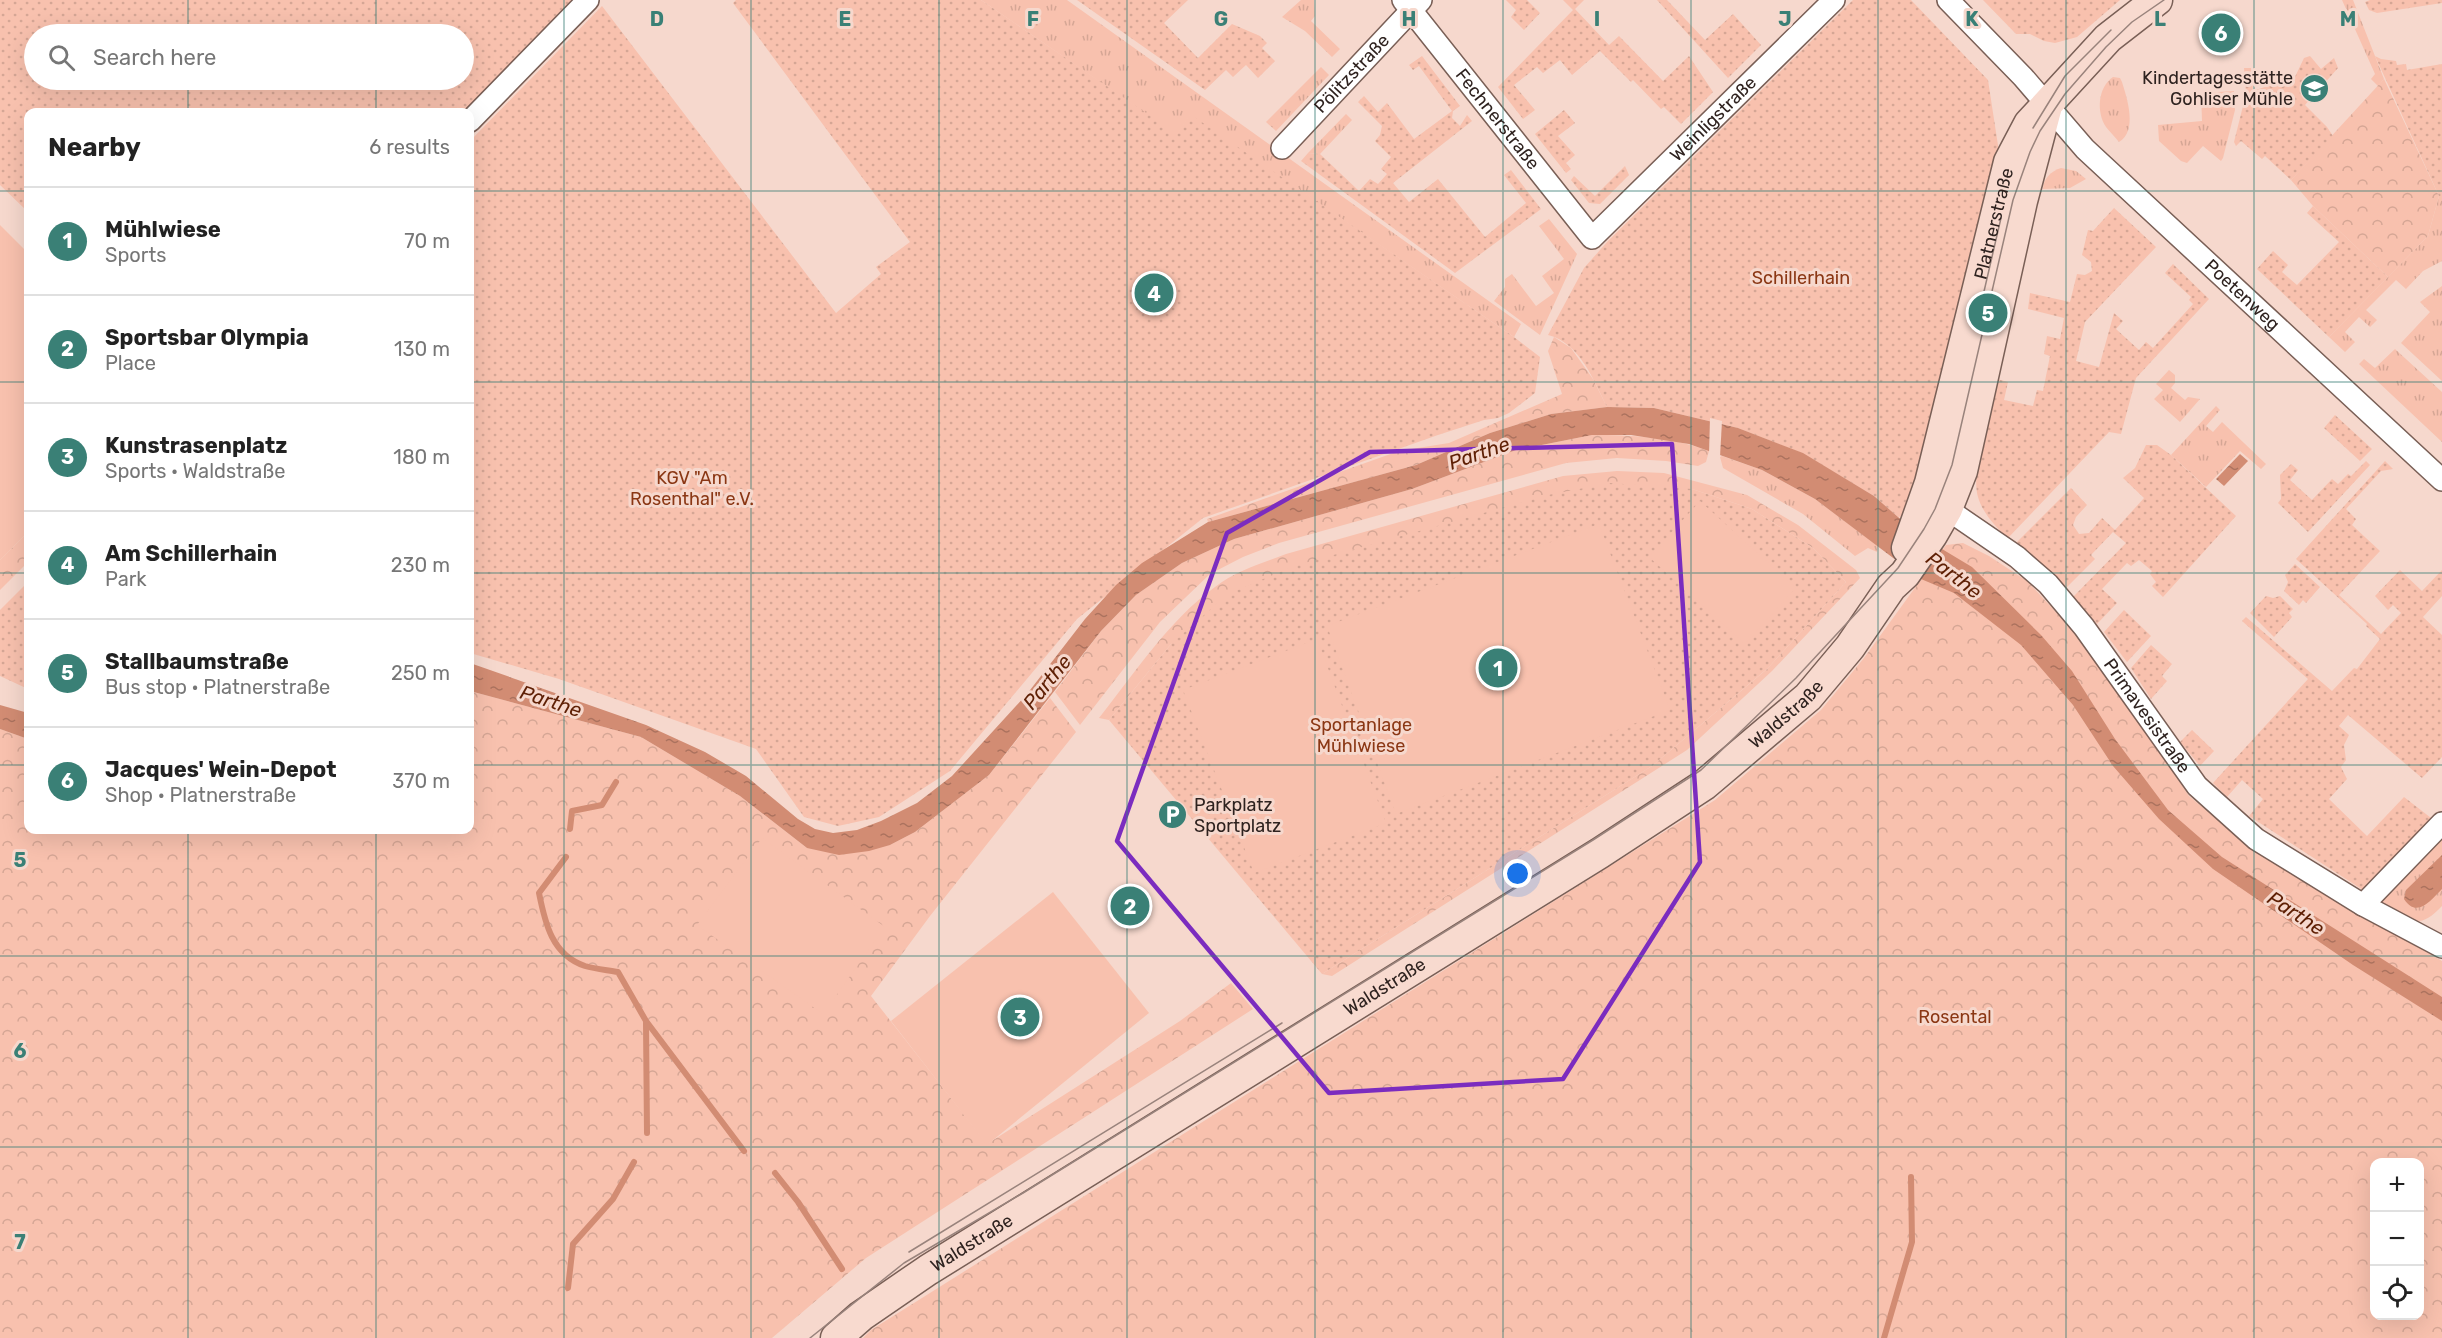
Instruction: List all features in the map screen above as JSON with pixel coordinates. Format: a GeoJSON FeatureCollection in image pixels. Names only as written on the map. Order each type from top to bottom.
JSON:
{"type":"FeatureCollection","features":[{"type":"Feature","properties":{"kind":"main road","name":"Platnerstraße"},"geometry":{"type":"LineString","coordinates":[[1925,530],[1930,483],[2009,162],[2029,124],[2108,38],[2157,0]]}},
{"type":"Feature","properties":{"kind":"main road","name":"Platnerstraße"},"geometry":{"type":"LineString","coordinates":[[1947,509],[1962,471],[2022,201],[2046,106]]}},
{"type":"Feature","properties":{"kind":"main road","name":"Waldstraße"},"geometry":{"type":"LineString","coordinates":[[836,1338],[861,1316],[928,1270],[1550,884],[1704,785],[1808,697],[1850,647],[1899,577],[1925,530],[1947,509]]}},
{"type":"Feature","properties":{"kind":"street"},"geometry":{"type":"LineString","coordinates":[[474,117],[588,0]]}},
{"type":"Feature","properties":{"kind":"street","name":"Weinligstraße"},"geometry":{"type":"LineString","coordinates":[[1592,238],[1834,0]]}},
{"type":"Feature","properties":{"kind":"street","name":"Poetenweg"},"geometry":{"type":"LineString","coordinates":[[1948,0],[2023,77],[2085,148],[2442,480]]}},
{"type":"Feature","properties":{"kind":"street","name":"Fechnerstraße"},"geometry":{"type":"LineString","coordinates":[[1412,3],[1592,238]]}},
{"type":"Feature","properties":{"kind":"street","name":"Pölitzstraße"},"geometry":{"type":"LineString","coordinates":[[1282,148],[1412,3]]}},
{"type":"Feature","properties":{"kind":"street","name":"Primavesistraße"},"geometry":{"type":"LineString","coordinates":[[1947,509],[2017,557],[2048,584],[2084,627],[2197,786],[2256,839],[2363,905],[2441,944]]}},
{"type":"Feature","properties":{"kind":"street"},"geometry":{"type":"LineString","coordinates":[[2363,905],[2442,823]]}},
{"type":"Feature","properties":{"kind":"highlighted area"},"geometry":{"type":"Polygon","coordinates":[[[1672,444],[1700,862],[1563,1079],[1329,1093],[1117,841],[1227,533],[1370,452],[1672,444]]]}},
{"type":"Feature","properties":{"kind":"green space"},"geometry":{"type":"Polygon","coordinates":[[[0,0],[574,0],[468,108],[24,108],[24,208],[0,185],[0,0]]]}},
{"type":"Feature","properties":{"kind":"green space","name":"KGV \"Am Rosenthal\" e.V."},"geometry":{"type":"Polygon","coordinates":[[[736,0],[981,0],[1177,134],[1190,114],[1514,337],[1540,357],[1535,393],[1509,413],[1498,418],[1484,420],[1438,435],[1203,518],[1077,619],[950,771],[879,817],[838,826],[804,817],[756,749],[559,679],[474,654],[474,137],[602,6],[836,313],[881,274],[876,267],[910,242],[733,3],[736,0]]]}},
{"type":"Feature","properties":{"kind":"green space"},"geometry":{"type":"Polygon","coordinates":[[[981,0],[1067,0],[1521,324],[1514,337],[1190,115],[1177,135],[981,0]]]}},
{"type":"Feature","properties":{"kind":"green space"},"geometry":{"type":"Polygon","coordinates":[[[1077,0],[1188,0],[1164,23],[1198,58],[1232,24],[1260,36],[1267,43],[1262,48],[1275,61],[1258,78],[1246,65],[1233,77],[1226,70],[1205,90],[1077,0]]]}},
{"type":"Feature","properties":{"kind":"green space"},"geometry":{"type":"Polygon","coordinates":[[[1301,0],[1314,0],[1315,16],[1311,21],[1340,49],[1332,57],[1305,31],[1282,17],[1301,0]]]}},
{"type":"Feature","properties":{"kind":"green space"},"geometry":{"type":"Polygon","coordinates":[[[1506,0],[1527,0],[1540,13],[1524,30],[1511,17],[1516,10],[1506,0]]]}},
{"type":"Feature","properties":{"kind":"green space"},"geometry":{"type":"Polygon","coordinates":[[[1563,0],[1584,0],[1575,9],[1609,45],[1619,36],[1663,81],[1689,56],[1713,92],[1681,124],[1664,107],[1661,109],[1633,80],[1631,82],[1600,51],[1572,75],[1560,60],[1543,73],[1537,67],[1514,85],[1535,110],[1523,119],[1498,87],[1573,10],[1563,0]]]}},
{"type":"Feature","properties":{"kind":"green space"},"geometry":{"type":"Polygon","coordinates":[[[1657,0],[1667,0],[1705,40],[1733,14],[1761,45],[1728,78],[1657,0]]]}},
{"type":"Feature","properties":{"kind":"green space","name":"Schillerhain"},"geometry":{"type":"Polygon","coordinates":[[[1853,0],[1911,0],[1988,80],[1999,152],[1908,515],[1898,517],[1874,496],[1802,453],[1738,428],[1654,408],[1607,407],[1585,364],[1577,354],[1559,339],[1548,335],[1584,268],[1608,241],[1853,0]]]}},
{"type":"Feature","properties":{"kind":"green space"},"geometry":{"type":"Polygon","coordinates":[[[1983,0],[2120,0],[2077,37],[2055,43],[2044,41],[2030,34],[2016,34],[1983,0]]]}},
{"type":"Feature","properties":{"kind":"green space"},"geometry":{"type":"Polygon","coordinates":[[[2342,0],[2353,0],[2384,79],[2378,86],[2371,79],[2375,74],[2342,0]]]}},
{"type":"Feature","properties":{"kind":"green space"},"geometry":{"type":"Polygon","coordinates":[[[2370,0],[2442,0],[2442,3],[2377,13],[2369,10],[2365,2],[2370,0]]]}},
{"type":"Feature","properties":{"kind":"green space"},"geometry":{"type":"Polygon","coordinates":[[[1422,56],[1460,106],[1453,111],[1452,118],[1460,126],[1467,115],[1472,121],[1393,183],[1409,202],[1438,179],[1485,237],[1526,203],[1504,175],[1511,170],[1541,209],[1455,273],[1301,161],[1308,153],[1320,154],[1359,191],[1370,179],[1378,184],[1387,174],[1381,169],[1391,157],[1375,141],[1380,135],[1382,126],[1358,102],[1364,96],[1378,112],[1387,103],[1414,139],[1452,111],[1419,66],[1413,70],[1409,65],[1422,56]]]}},
{"type":"Feature","properties":{"kind":"green space"},"geometry":{"type":"Polygon","coordinates":[[[2310,56],[2321,69],[2334,58],[2338,68],[2305,105],[2333,136],[2291,180],[2265,156],[2262,159],[2241,141],[2236,146],[2234,142],[2246,94],[2244,68],[2251,68],[2253,91],[2288,79],[2293,81],[2304,58],[2310,56]]]}},
{"type":"Feature","properties":{"kind":"green space"},"geometry":{"type":"Polygon","coordinates":[[[2375,56],[2396,61],[2397,65],[2406,64],[2407,70],[2442,64],[2442,196],[2439,196],[2375,56]]]}},
{"type":"Feature","properties":{"kind":"green space"},"geometry":{"type":"Polygon","coordinates":[[[1321,67],[1329,75],[1276,131],[1266,122],[1321,67]]]}},
{"type":"Feature","properties":{"kind":"green space"},"geometry":{"type":"Polygon","coordinates":[[[2113,77],[2120,78],[2122,82],[2130,114],[2128,130],[2119,142],[2106,127],[2100,107],[2104,87],[2113,77]]]}},
{"type":"Feature","properties":{"kind":"green space"},"geometry":{"type":"Polygon","coordinates":[[[2384,79],[2439,196],[2428,236],[2388,277],[2313,206],[2291,180],[2384,79]]]}},
{"type":"Feature","properties":{"kind":"green space"},"geometry":{"type":"Polygon","coordinates":[[[2234,91],[2235,110],[2221,161],[2203,146],[2187,163],[2181,161],[2159,141],[2158,125],[2202,121],[2201,93],[2234,91]]]}},
{"type":"Feature","properties":{"kind":"green space"},"geometry":{"type":"Polygon","coordinates":[[[1564,110],[1575,123],[1558,136],[1575,155],[1566,163],[1571,169],[1566,173],[1535,134],[1564,110]]]}},
{"type":"Feature","properties":{"kind":"green space"},"geometry":{"type":"Polygon","coordinates":[[[1346,114],[1352,120],[1320,154],[1308,153],[1346,114]]]}},
{"type":"Feature","properties":{"kind":"green space"},"geometry":{"type":"Polygon","coordinates":[[[1625,166],[1629,175],[1600,204],[1589,203],[1571,180],[1574,176],[1595,196],[1625,166]]]}},
{"type":"Feature","properties":{"kind":"green space"},"geometry":{"type":"Polygon","coordinates":[[[2061,168],[2076,171],[2086,179],[2070,188],[2043,189],[2048,176],[2061,168]]]}},
{"type":"Feature","properties":{"kind":"green space"},"geometry":{"type":"Polygon","coordinates":[[[2439,196],[2442,196],[2442,261],[2423,271],[2406,289],[2396,280],[2366,310],[2377,320],[2370,327],[2359,317],[2345,332],[2355,342],[2345,352],[2329,337],[2428,236],[2439,196]]]}},
{"type":"Feature","properties":{"kind":"green space"},"geometry":{"type":"Polygon","coordinates":[[[2313,206],[2388,277],[2329,337],[2257,269],[2273,251],[2288,265],[2282,272],[2297,285],[2339,242],[2307,213],[2313,206]]]}},
{"type":"Feature","properties":{"kind":"green space"},"geometry":{"type":"Polygon","coordinates":[[[2114,208],[2156,247],[2085,322],[2076,361],[2099,367],[2114,313],[2123,321],[2116,329],[2139,350],[2146,342],[2153,348],[2193,304],[2189,300],[2191,297],[2165,273],[2173,264],[2209,299],[2136,378],[2121,434],[2109,432],[2008,538],[1983,509],[1976,485],[1982,439],[1997,379],[2008,382],[2004,400],[2033,406],[2037,390],[2043,391],[2050,356],[2044,354],[2047,336],[2060,339],[2064,318],[2028,309],[2030,293],[2070,302],[2077,274],[2085,275],[2092,271],[2091,262],[2082,255],[2088,230],[2093,231],[2114,208]]]}},
{"type":"Feature","properties":{"kind":"green space"},"geometry":{"type":"Polygon","coordinates":[[[1549,219],[1577,254],[1540,335],[1494,301],[1505,287],[1505,279],[1512,274],[1536,306],[1554,293],[1542,276],[1564,259],[1539,226],[1549,219]]]}},
{"type":"Feature","properties":{"kind":"green space"},"geometry":{"type":"Polygon","coordinates":[[[0,225],[24,249],[24,536],[0,560],[0,225]]]}},
{"type":"Feature","properties":{"kind":"green space"},"geometry":{"type":"Polygon","coordinates":[[[2442,286],[2442,381],[2401,343],[2430,312],[2420,302],[2442,286]]]}},
{"type":"Feature","properties":{"kind":"green space"},"geometry":{"type":"Polygon","coordinates":[[[1554,337],[1571,348],[1593,379],[1607,407],[1551,414],[1490,433],[1416,465],[1208,522],[1207,519],[1399,451],[1449,443],[1562,394],[1548,351],[1554,337]]]}},
{"type":"Feature","properties":{"kind":"green space"},"geometry":{"type":"Polygon","coordinates":[[[2395,349],[2442,392],[2442,442],[2359,364],[2364,359],[2375,368],[2395,349]]]}},
{"type":"Feature","properties":{"kind":"green space"},"geometry":{"type":"Polygon","coordinates":[[[2169,370],[2175,375],[2175,383],[2171,388],[2185,400],[2188,397],[2200,399],[2180,422],[2154,399],[2163,390],[2156,384],[2169,370]]]}},
{"type":"Feature","properties":{"kind":"green space"},"geometry":{"type":"Polygon","coordinates":[[[2216,406],[2220,410],[2206,426],[2213,432],[2222,422],[2266,464],[2261,469],[2240,451],[2206,487],[2171,455],[2216,406]]]}},
{"type":"Feature","properties":{"kind":"green space"},"geometry":{"type":"Polygon","coordinates":[[[2335,415],[2372,449],[2360,461],[2324,428],[2335,415]]]}},
{"type":"Feature","properties":{"kind":"green space"},"geometry":{"type":"Polygon","coordinates":[[[1592,435],[1651,438],[1695,446],[1709,451],[1706,462],[1698,466],[1666,461],[1617,458],[1566,463],[1279,543],[1243,557],[1210,574],[1160,622],[1080,725],[1055,692],[1101,631],[1136,595],[1182,563],[1234,539],[1412,489],[1516,450],[1592,435]]]}},
{"type":"Feature","properties":{"kind":"green space"},"geometry":{"type":"Polygon","coordinates":[[[2146,445],[2157,445],[2171,455],[2236,516],[2163,597],[2152,586],[2156,582],[2150,574],[2152,571],[2139,560],[2131,566],[2127,563],[2102,589],[2117,603],[2097,624],[2073,597],[2126,543],[2113,532],[2091,555],[2095,559],[2065,589],[2015,544],[2071,488],[2087,505],[2076,517],[2073,525],[2079,534],[2089,533],[2102,518],[2115,530],[2144,498],[2123,478],[2135,468],[2146,445]]]}},
{"type":"Feature","properties":{"kind":"green space"},"geometry":{"type":"Polygon","coordinates":[[[1720,457],[1762,470],[1815,499],[1878,546],[1877,552],[1868,548],[1855,556],[1803,514],[1723,468],[1720,457]]]}},
{"type":"Feature","properties":{"kind":"green space"},"geometry":{"type":"Polygon","coordinates":[[[2366,461],[2370,465],[2308,532],[2278,503],[2281,499],[2280,475],[2291,464],[2298,470],[2290,480],[2312,500],[2332,479],[2338,484],[2348,474],[2351,476],[2366,461]]]}},
{"type":"Feature","properties":{"kind":"green space"},"geometry":{"type":"Polygon","coordinates":[[[2385,461],[2393,469],[2381,471],[2346,509],[2356,519],[2352,525],[2380,551],[2339,595],[2381,634],[2401,613],[2393,605],[2388,610],[2375,596],[2400,570],[2422,591],[2442,570],[2442,596],[2423,617],[2442,635],[2442,757],[2422,778],[2348,715],[2339,726],[2349,735],[2344,745],[2346,760],[2341,767],[2347,779],[2329,799],[2367,836],[2404,797],[2435,821],[2366,892],[2249,816],[2263,799],[2242,780],[2227,797],[2213,783],[2308,679],[2242,621],[2246,617],[2332,691],[2354,668],[2357,669],[2380,639],[2366,626],[2367,624],[2296,559],[2385,461]]]}},
{"type":"Feature","properties":{"kind":"green space"},"geometry":{"type":"Polygon","coordinates":[[[1617,471],[1664,473],[1747,495],[1798,525],[1856,570],[1860,578],[1772,671],[1687,750],[1332,976],[1322,974],[1652,766],[1767,669],[1846,582],[1813,548],[1752,509],[1692,489],[1171,644],[1109,720],[1099,718],[1153,648],[1182,615],[1223,581],[1240,572],[1286,554],[1563,476],[1617,471]]]}},
{"type":"Feature","properties":{"kind":"green space","name":"Sportanlage Mühlwiese"},"geometry":{"type":"Polygon","coordinates":[[[1610,483],[1692,489],[1752,509],[1813,548],[1846,582],[1768,668],[1652,766],[1322,974],[1109,720],[1171,644],[1228,594],[1294,566],[1548,495],[1610,483]]]}},
{"type":"Feature","properties":{"kind":"green space"},"geometry":{"type":"Polygon","coordinates":[[[1700,501],[1796,588],[1745,644],[1649,557],[1700,501]]]}},
{"type":"Feature","properties":{"kind":"green space"},"geometry":{"type":"Polygon","coordinates":[[[1599,524],[1670,710],[1396,814],[1327,626],[1599,524]]]}},
{"type":"Feature","properties":{"kind":"green space"},"geometry":{"type":"Polygon","coordinates":[[[24,536],[24,566],[0,590],[0,560],[24,536]]]}},
{"type":"Feature","properties":{"kind":"green space","name":"Rosental"},"geometry":{"type":"Polygon","coordinates":[[[1963,543],[1989,556],[2027,581],[2098,657],[2189,796],[2256,851],[2442,961],[2442,1338],[863,1338],[871,1330],[1715,800],[1821,710],[1864,658],[1946,545],[1963,543]]]}},
{"type":"Feature","properties":{"kind":"green space"},"geometry":{"type":"Polygon","coordinates":[[[2295,564],[2320,587],[2306,603],[2303,600],[2299,605],[2284,591],[2288,582],[2285,575],[2295,564]]]}},
{"type":"Feature","properties":{"kind":"green space"},"geometry":{"type":"Polygon","coordinates":[[[24,586],[24,687],[0,676],[0,610],[24,586]]]}},
{"type":"Feature","properties":{"kind":"green space"},"geometry":{"type":"Polygon","coordinates":[[[2266,596],[2273,598],[2280,596],[2293,609],[2289,613],[2292,617],[2274,637],[2250,613],[2266,596]]]}},
{"type":"Feature","properties":{"kind":"green space"},"geometry":{"type":"Polygon","coordinates":[[[2124,610],[2151,636],[2127,662],[2104,632],[2124,610]]]}},
{"type":"Feature","properties":{"kind":"green space"},"geometry":{"type":"Polygon","coordinates":[[[1317,639],[1386,823],[1254,873],[1183,690],[1317,639]]]}},
{"type":"Feature","properties":{"kind":"green space"},"geometry":{"type":"Polygon","coordinates":[[[2151,645],[2172,664],[2162,676],[2167,681],[2151,699],[2131,668],[2151,645]]]}},
{"type":"Feature","properties":{"kind":"green space"},"geometry":{"type":"Polygon","coordinates":[[[474,692],[641,737],[740,796],[807,848],[890,845],[915,832],[989,775],[1050,698],[1076,732],[930,916],[871,996],[987,1144],[1180,1021],[1231,983],[1253,1009],[866,1258],[772,1338],[0,1338],[0,729],[24,738],[24,834],[474,834],[474,692]]]}},
{"type":"Feature","properties":{"kind":"green space"},"geometry":{"type":"Polygon","coordinates":[[[2192,730],[2214,751],[2200,766],[2180,742],[2192,730]]]}},
{"type":"Feature","properties":{"kind":"green space"},"geometry":{"type":"Polygon","coordinates":[[[2442,836],[2442,906],[2433,915],[2418,921],[2405,917],[2380,901],[2442,836]]]}},
{"type":"Feature","properties":{"kind":"green space"},"geometry":{"type":"Polygon","coordinates":[[[762,838],[885,927],[823,1014],[697,925],[762,838]]]}},
{"type":"Feature","properties":{"kind":"green space"},"geometry":{"type":"Polygon","coordinates":[[[1053,892],[1149,1013],[987,1145],[891,1021],[1053,892]]]}},
{"type":"Feature","properties":{"kind":"water","name":"Parthe"},"geometry":{"type":"Polygon","coordinates":[[[1607,407],[1654,408],[1738,428],[1803,453],[1874,496],[1898,517],[1942,549],[1972,567],[2041,635],[2072,671],[2115,739],[2168,810],[2222,857],[2442,997],[2442,1021],[2353,965],[2213,869],[2159,819],[2113,766],[2073,705],[2021,645],[1954,593],[1921,579],[1815,499],[1762,470],[1689,444],[1631,435],[1592,435],[1516,450],[1412,489],[1234,539],[1182,563],[1136,595],[1101,631],[989,775],[915,832],[890,845],[869,851],[839,855],[807,848],[740,796],[641,737],[474,692],[474,664],[646,725],[705,752],[746,776],[798,819],[815,829],[833,833],[857,830],[917,803],[952,776],[1027,694],[1085,619],[1116,585],[1142,563],[1208,522],[1416,465],[1490,433],[1551,414],[1607,407]]]}},
{"type":"Feature","properties":{"kind":"water"},"geometry":{"type":"Polygon","coordinates":[[[2240,454],[2248,461],[2224,486],[2216,479],[2240,454]]]}},
{"type":"Feature","properties":{"kind":"water"},"geometry":{"type":"Polygon","coordinates":[[[0,705],[24,712],[24,738],[0,729],[0,705]]]}},
{"type":"Feature","properties":{"kind":"water"},"geometry":{"type":"Polygon","coordinates":[[[2442,855],[2442,889],[2424,906],[2419,908],[2409,905],[2404,899],[2406,890],[2442,855]]]}},
{"type":"Feature","properties":{"kind":"pier"},"geometry":{"type":"Polygon","coordinates":[[[1710,418],[1722,421],[1720,457],[1709,454],[1710,418]]]}},
{"type":"Feature","properties":{"kind":"waterway"},"geometry":{"type":"LineString","coordinates":[[570,829],[572,811],[602,805],[616,782]]}},
{"type":"Feature","properties":{"kind":"waterway"},"geometry":{"type":"LineString","coordinates":[[566,857],[539,893],[552,937],[565,954],[574,961],[585,966],[618,972],[646,1021],[744,1151]]}},
{"type":"Feature","properties":{"kind":"waterway"},"geometry":{"type":"LineString","coordinates":[[646,1023],[647,1133]]}},
{"type":"Feature","properties":{"kind":"waterway"},"geometry":{"type":"LineString","coordinates":[[568,1288],[573,1244],[613,1199],[634,1162]]}},
{"type":"Feature","properties":{"kind":"waterway"},"geometry":{"type":"LineString","coordinates":[[775,1173],[798,1202],[842,1269]]}},
{"type":"Feature","properties":{"kind":"waterway"},"geometry":{"type":"LineString","coordinates":[[1884,1338],[1912,1242],[1911,1177]]}},
{"type":"Feature","properties":{"kind":"tram line"},"geometry":{"type":"LineString","coordinates":[[810,1338],[904,1263],[1023,1193],[1593,840],[1701,770],[1796,678],[1898,568],[1935,509],[1952,465],[2013,200],[2040,131],[2065,94],[2106,47],[2132,22],[2164,0]]}},
{"type":"Feature","properties":{"kind":"tram line"},"geometry":{"type":"LineString","coordinates":[[2033,128],[2065,76],[2111,30]]}},
{"type":"Feature","properties":{"kind":"tram line"},"geometry":{"type":"LineString","coordinates":[[1976,326],[2001,218]]}},
{"type":"Feature","properties":{"kind":"tram line"},"geometry":{"type":"LineString","coordinates":[[909,1252],[1282,1023]]}},
{"type":"Feature","properties":{"kind":"place","name":"Jacques' Wein-Depot"},"geometry":{"type":"Point","coordinates":[2221,33]}},
{"type":"Feature","properties":{"kind":"place","name":"Kindertagesstätte Gohliser Mühle"},"geometry":{"type":"Point","coordinates":[2314,88]}},
{"type":"Feature","properties":{"kind":"place","name":"Am Schillerhain"},"geometry":{"type":"Point","coordinates":[1154,293]}},
{"type":"Feature","properties":{"kind":"place","name":"Stallbaumstraße"},"geometry":{"type":"Point","coordinates":[1988,313]}},
{"type":"Feature","properties":{"kind":"place","name":"Mühlwiese"},"geometry":{"type":"Point","coordinates":[1498,668]}},
{"type":"Feature","properties":{"kind":"place","name":"Parkplatz Sportplatz"},"geometry":{"type":"Point","coordinates":[1173,815]}},
{"type":"Feature","properties":{"kind":"place","name":"Sportsbar Olympia"},"geometry":{"type":"Point","coordinates":[1130,906]}},
{"type":"Feature","properties":{"kind":"place","name":"Kunstrasenplatz"},"geometry":{"type":"Point","coordinates":[1020,1017]}}]}
